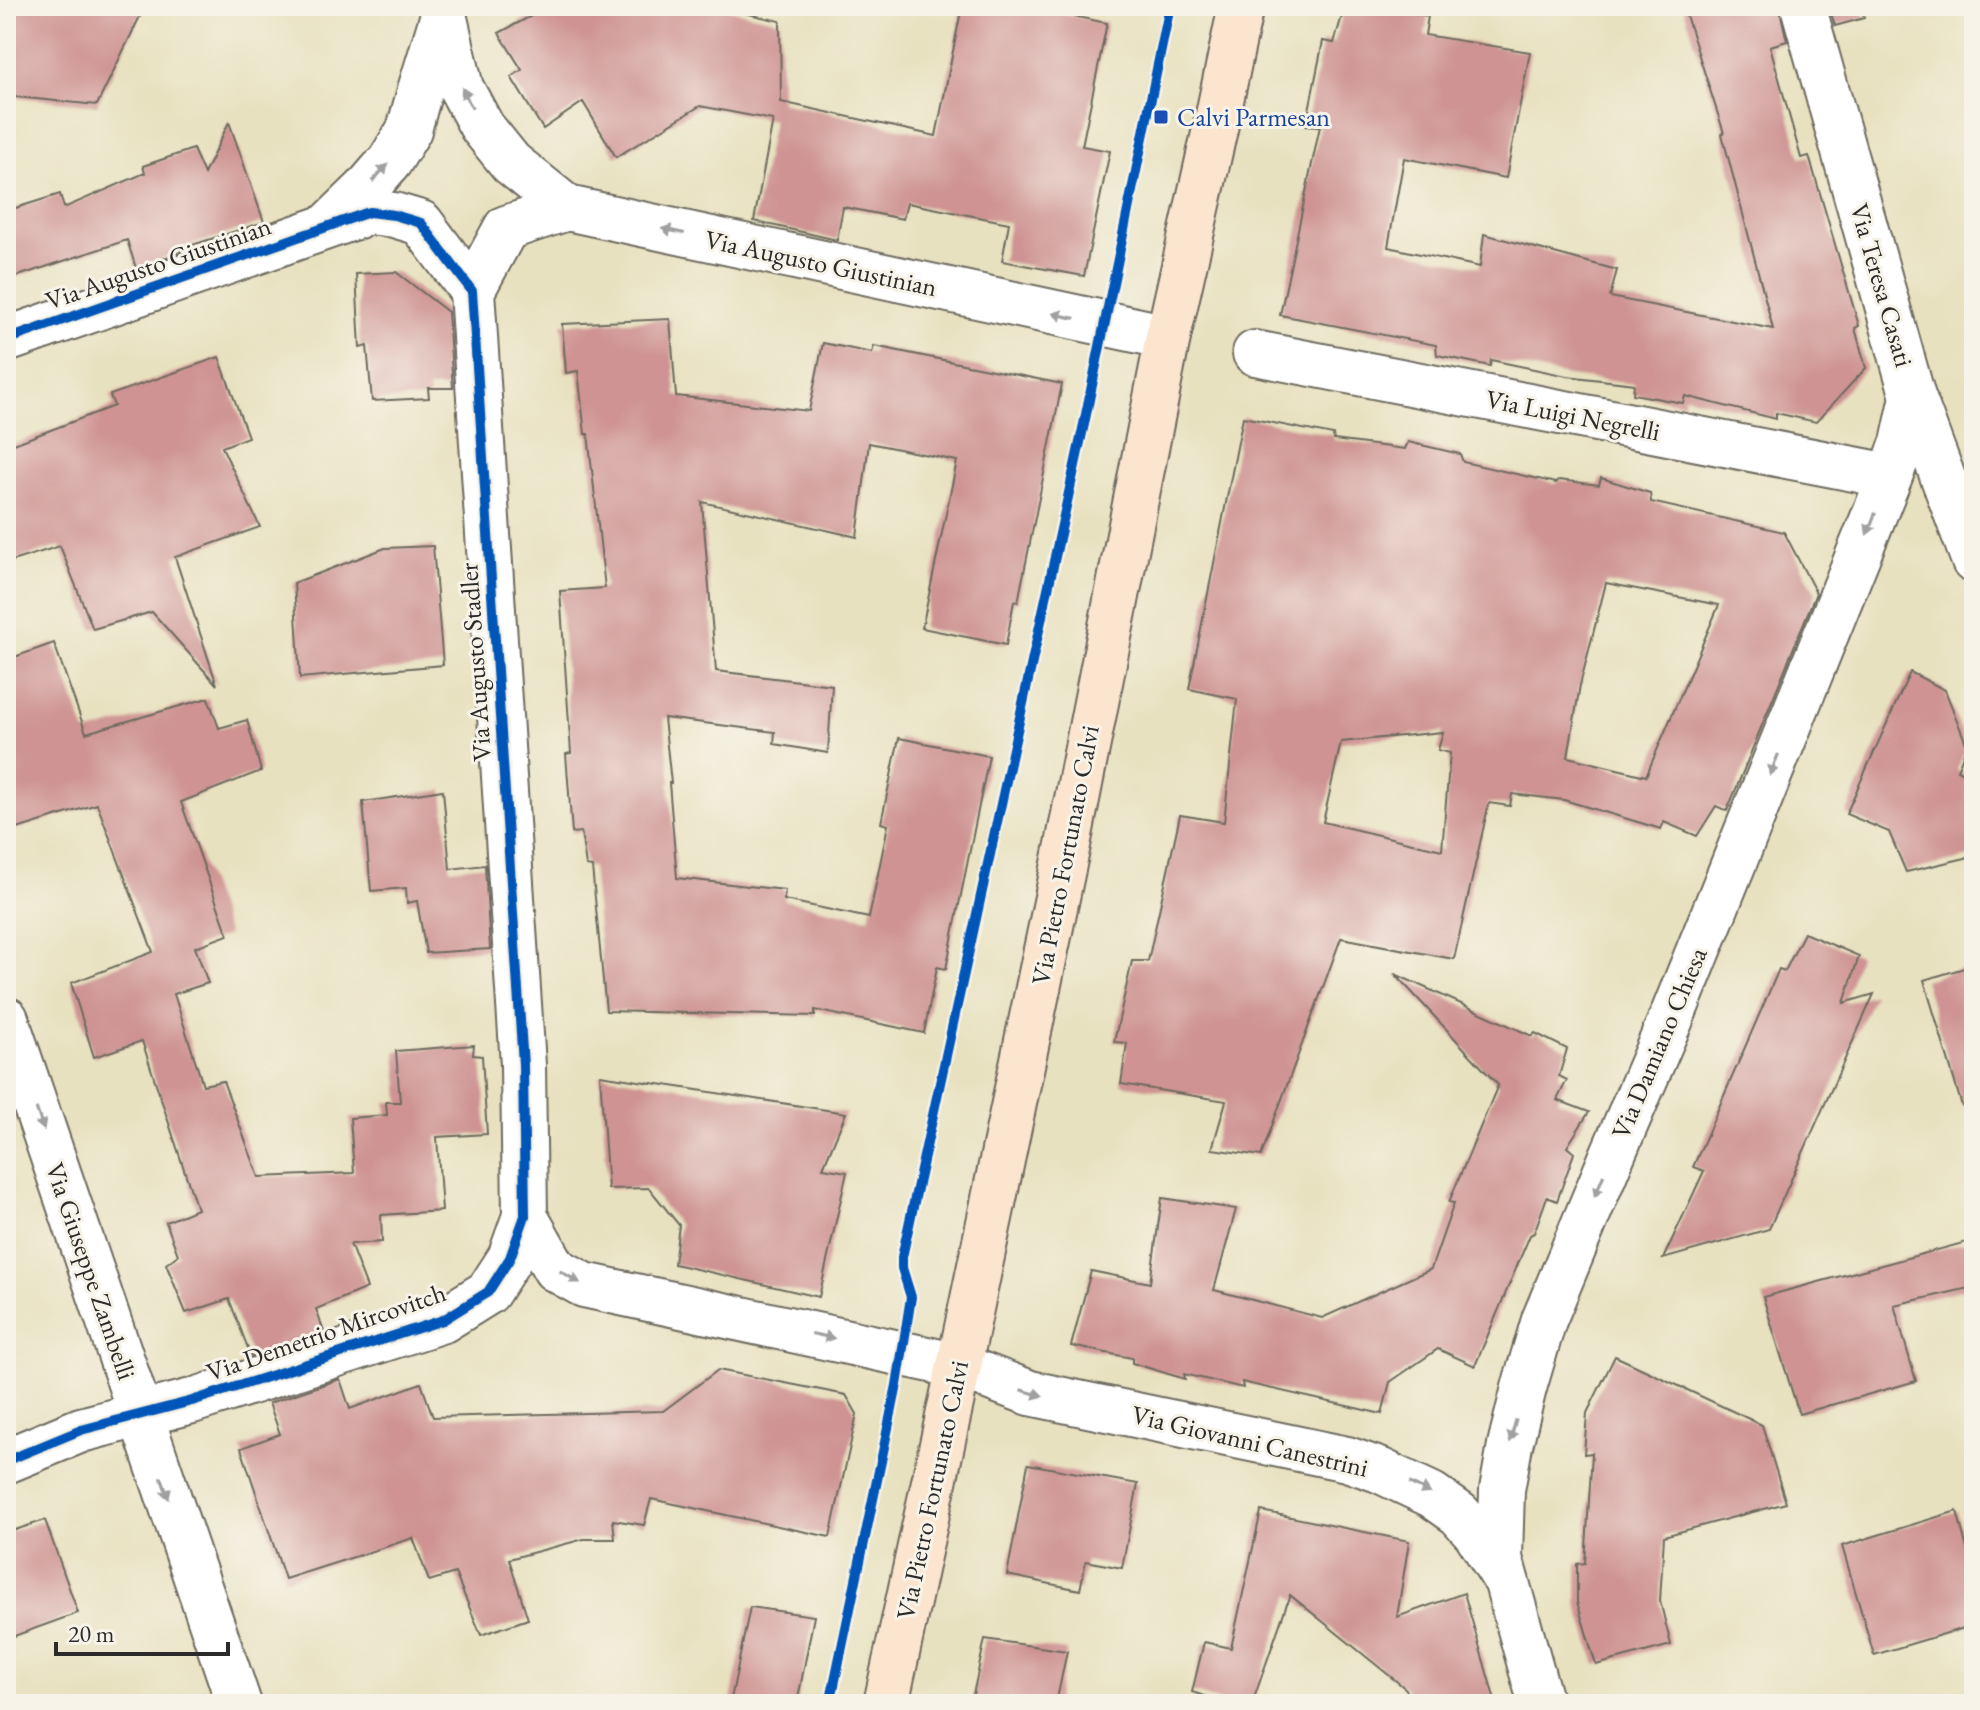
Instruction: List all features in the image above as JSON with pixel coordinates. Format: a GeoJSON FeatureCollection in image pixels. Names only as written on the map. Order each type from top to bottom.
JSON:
{"type":"FeatureCollection","features":[{"type":"Feature","properties":{"kind":"street","name":"Via Pietro Fortunato Calvi"},"geometry":{"type":"LineString","coordinates":[[886,1704],[1068,845],[1168,337],[1241,6]]}},
{"type":"Feature","properties":{"kind":"street","name":"Via Teresa Casati"},"geometry":{"type":"LineString","coordinates":[[1803,6],[1913,397],[1974,561]]}},
{"type":"Feature","properties":{"kind":"street","name":"Via Augusto Giustinian"},"geometry":{"type":"LineString","coordinates":[[444,10],[461,88],[482,127],[511,163],[567,208],[1168,337]]}},
{"type":"Feature","properties":{"kind":"street"},"geometry":{"type":"LineString","coordinates":[[325,228],[390,161],[409,130],[444,10]]}},
{"type":"Feature","properties":{"kind":"street"},"geometry":{"type":"LineString","coordinates":[[325,228],[369,212],[421,223],[472,291],[506,228],[567,208]]}},
{"type":"Feature","properties":{"kind":"street","name":"Via Augusto Giustinian"},"geometry":{"type":"LineString","coordinates":[[6,340],[325,228]]}},
{"type":"Feature","properties":{"kind":"street","name":"Via Augusto Stadler"},"geometry":{"type":"LineString","coordinates":[[472,291],[523,1065],[525,1216]]}},
{"type":"Feature","properties":{"kind":"street","name":"Via Luigi Negrelli"},"geometry":{"type":"LineString","coordinates":[[1255,353],[1890,476]]}},
{"type":"Feature","properties":{"kind":"street","name":"Via Damiano Chiesa"},"geometry":{"type":"LineString","coordinates":[[1541,1704],[1504,1578],[1499,1548],[1502,1490],[1510,1445],[1544,1320],[1671,1019],[1890,476],[1903,443],[1913,397]]}},
{"type":"Feature","properties":{"kind":"street","name":"Via Giuseppe Zambelli"},"geometry":{"type":"LineString","coordinates":[[6,1019],[239,1704]]}},
{"type":"Feature","properties":{"kind":"street"},"geometry":{"type":"LineString","coordinates":[[525,1216],[555,1269],[584,1285],[959,1366]]}},
{"type":"Feature","properties":{"kind":"street","name":"Via Demetrio Mircovitch"},"geometry":{"type":"LineString","coordinates":[[6,1461],[81,1430],[192,1401],[443,1320],[488,1292],[510,1258],[525,1216]]}},
{"type":"Feature","properties":{"kind":"street","name":"Via Giovanni Canestrini"},"geometry":{"type":"LineString","coordinates":[[959,1366],[1030,1393],[1347,1459],[1379,1470],[1432,1495],[1459,1514],[1476,1533],[1504,1578]]}},
{"type":"Feature","properties":{"kind":"building"},"geometry":{"type":"Polygon","coordinates":[[[6,6],[145,6],[97,105],[6,96],[6,6]]]}},
{"type":"Feature","properties":{"kind":"building"},"geometry":{"type":"Polygon","coordinates":[[[550,6],[713,6],[780,21],[781,102],[936,136],[962,6],[1023,6],[1107,23],[1082,146],[1110,151],[1084,276],[1002,261],[1009,223],[907,203],[903,219],[843,207],[837,240],[754,221],[773,120],[700,106],[616,157],[583,102],[543,129],[511,77],[522,70],[499,33],[550,6]]]}},
{"type":"Feature","properties":{"kind":"building"},"geometry":{"type":"Polygon","coordinates":[[[1345,6],[1380,6],[1428,16],[1425,35],[1530,52],[1506,178],[1404,158],[1388,247],[1480,267],[1484,234],[1617,270],[1610,297],[1773,329],[1724,133],[1683,6],[1779,6],[1787,41],[1770,46],[1801,158],[1809,156],[1859,326],[1855,328],[1866,368],[1816,422],[1776,413],[1776,419],[1685,396],[1683,403],[1633,394],[1634,384],[1567,376],[1491,360],[1490,366],[1437,355],[1436,345],[1280,315],[1320,126],[1306,125],[1323,41],[1334,43],[1345,6]]]}},
{"type":"Feature","properties":{"kind":"building"},"geometry":{"type":"Polygon","coordinates":[[[1829,6],[1862,6],[1864,18],[1835,26],[1829,6]]]}},
{"type":"Feature","properties":{"kind":"building"},"geometry":{"type":"Polygon","coordinates":[[[229,122],[264,222],[180,249],[181,252],[136,268],[127,240],[6,280],[6,211],[60,194],[64,208],[145,173],[143,166],[193,149],[204,174],[229,122]]]}},
{"type":"Feature","properties":{"kind":"building"},"geometry":{"type":"Polygon","coordinates":[[[396,272],[448,312],[453,388],[428,388],[429,398],[372,401],[367,346],[360,348],[356,274],[396,272]]]}},
{"type":"Feature","properties":{"kind":"building"},"geometry":{"type":"Polygon","coordinates":[[[670,319],[676,396],[809,411],[823,343],[872,353],[874,346],[1062,384],[1018,602],[1014,601],[1006,645],[922,628],[957,461],[869,443],[857,537],[702,502],[716,671],[832,685],[828,753],[774,744],[775,732],[664,718],[677,878],[785,890],[784,900],[869,918],[888,825],[881,823],[899,738],[989,756],[946,969],[937,967],[924,1033],[815,1010],[815,1016],[606,1011],[592,867],[586,866],[581,832],[572,833],[566,754],[571,753],[560,591],[605,588],[578,371],[566,373],[562,324],[670,319]]]}},
{"type":"Feature","properties":{"kind":"building"},"geometry":{"type":"Polygon","coordinates":[[[219,357],[248,437],[222,447],[260,527],[175,557],[217,685],[152,612],[93,629],[60,546],[6,563],[6,447],[114,406],[110,395],[219,357]]]}},
{"type":"Feature","properties":{"kind":"building"},"geometry":{"type":"Polygon","coordinates":[[[1243,417],[1333,435],[1334,440],[1405,449],[1408,442],[1460,454],[1463,462],[1556,483],[1559,480],[1599,485],[1601,478],[1650,493],[1651,502],[1784,532],[1816,593],[1727,811],[1716,806],[1697,836],[1664,822],[1661,829],[1564,800],[1512,794],[1510,806],[1489,803],[1454,959],[1341,938],[1261,1156],[1212,1149],[1226,1101],[1121,1084],[1127,1043],[1114,1042],[1132,961],[1148,961],[1180,815],[1224,822],[1237,699],[1189,689],[1243,417]],[[1606,583],[1580,685],[1568,757],[1646,776],[1719,605],[1606,583]],[[1443,732],[1341,742],[1323,822],[1442,850],[1450,753],[1438,750],[1443,732]]]}},
{"type":"Feature","properties":{"kind":"building"},"geometry":{"type":"Polygon","coordinates":[[[433,546],[443,665],[300,678],[294,583],[385,548],[433,546]]]}},
{"type":"Feature","properties":{"kind":"building"},"geometry":{"type":"Polygon","coordinates":[[[54,643],[86,733],[208,698],[219,728],[247,720],[261,771],[181,802],[228,935],[195,947],[208,983],[174,994],[203,1085],[223,1081],[259,1177],[354,1173],[350,1118],[387,1115],[386,1102],[400,1102],[396,1051],[474,1045],[473,1055],[482,1056],[487,1134],[437,1137],[442,1211],[381,1215],[382,1242],[350,1244],[367,1288],[316,1309],[324,1332],[251,1356],[229,1299],[186,1313],[166,1264],[178,1255],[166,1222],[197,1209],[142,1041],[94,1057],[71,983],[153,952],[97,804],[14,830],[6,804],[6,660],[54,643]]]}},
{"type":"Feature","properties":{"kind":"building"},"geometry":{"type":"Polygon","coordinates":[[[1910,672],[1945,690],[1967,746],[1957,770],[1974,779],[1974,856],[1906,872],[1889,832],[1846,814],[1910,672]]]}},
{"type":"Feature","properties":{"kind":"building"},"geometry":{"type":"Polygon","coordinates":[[[443,790],[450,869],[485,865],[490,949],[426,953],[417,901],[407,903],[406,888],[371,891],[363,802],[443,790]]]}},
{"type":"Feature","properties":{"kind":"building"},"geometry":{"type":"Polygon","coordinates":[[[1804,933],[1859,956],[1844,1003],[1874,994],[1769,1229],[1663,1259],[1704,1171],[1693,1167],[1779,969],[1785,971],[1804,933]]]}},
{"type":"Feature","properties":{"kind":"building"},"geometry":{"type":"Polygon","coordinates":[[[1974,965],[1974,1104],[1962,1106],[1924,980],[1974,965]]]}},
{"type":"Feature","properties":{"kind":"building"},"geometry":{"type":"Polygon","coordinates":[[[1395,974],[1567,1049],[1559,1076],[1567,1080],[1557,1100],[1589,1112],[1567,1147],[1574,1153],[1557,1201],[1547,1197],[1475,1366],[1438,1349],[1390,1382],[1382,1414],[1242,1382],[1243,1388],[1184,1374],[1185,1379],[1132,1363],[1132,1358],[1071,1346],[1091,1271],[1150,1283],[1162,1198],[1236,1209],[1214,1290],[1322,1318],[1431,1269],[1454,1203],[1449,1202],[1498,1085],[1395,974]]]}},
{"type":"Feature","properties":{"kind":"building"},"geometry":{"type":"Polygon","coordinates":[[[600,1075],[846,1113],[823,1168],[847,1172],[819,1297],[674,1264],[679,1225],[649,1188],[608,1189],[600,1075]]]}},
{"type":"Feature","properties":{"kind":"building"},"geometry":{"type":"Polygon","coordinates":[[[1974,1240],[1974,1287],[1894,1305],[1916,1381],[1799,1414],[1763,1297],[1974,1240]]]}},
{"type":"Feature","properties":{"kind":"building"},"geometry":{"type":"Polygon","coordinates":[[[1615,1356],[1762,1425],[1786,1503],[1664,1536],[1660,1601],[1671,1645],[1596,1665],[1577,1602],[1577,1564],[1585,1563],[1592,1453],[1584,1454],[1587,1413],[1615,1356]]]}},
{"type":"Feature","properties":{"kind":"building"},"geometry":{"type":"Polygon","coordinates":[[[718,1370],[846,1395],[857,1414],[830,1537],[651,1499],[644,1525],[613,1520],[615,1539],[584,1539],[509,1559],[528,1619],[481,1635],[455,1573],[429,1581],[413,1538],[285,1579],[241,1448],[280,1434],[269,1403],[340,1379],[350,1409],[421,1383],[433,1417],[663,1411],[718,1370]]]}},
{"type":"Feature","properties":{"kind":"building"},"geometry":{"type":"Polygon","coordinates":[[[1028,1464],[1138,1484],[1122,1568],[1086,1561],[1080,1590],[1007,1575],[1028,1464]]]}},
{"type":"Feature","properties":{"kind":"building"},"geometry":{"type":"Polygon","coordinates":[[[1261,1511],[1409,1541],[1397,1617],[1464,1593],[1496,1704],[1411,1704],[1406,1689],[1290,1595],[1252,1704],[1220,1704],[1220,1701],[1192,1692],[1204,1642],[1231,1648],[1261,1511]]]}},
{"type":"Feature","properties":{"kind":"building"},"geometry":{"type":"Polygon","coordinates":[[[1957,1511],[1974,1575],[1974,1625],[1874,1655],[1842,1546],[1957,1511]]]}},
{"type":"Feature","properties":{"kind":"building"},"geometry":{"type":"Polygon","coordinates":[[[45,1520],[78,1613],[6,1639],[6,1533],[45,1520]]]}},
{"type":"Feature","properties":{"kind":"building"},"geometry":{"type":"Polygon","coordinates":[[[750,1607],[814,1616],[797,1704],[730,1704],[750,1607]]]}},
{"type":"Feature","properties":{"kind":"building"},"geometry":{"type":"Polygon","coordinates":[[[985,1639],[1067,1651],[1056,1704],[971,1704],[985,1639]]]}},
{"type":"Feature","properties":{"kind":"cycle path"},"geometry":{"type":"LineString","coordinates":[[830,1704],[897,1385],[911,1297],[902,1268],[902,1257],[1084,424],[1170,6]]}},
{"type":"Feature","properties":{"kind":"cycle path"},"geometry":{"type":"LineString","coordinates":[[6,340],[369,212],[421,223],[472,291],[523,1065],[525,1216],[510,1258],[488,1292],[443,1320],[192,1401],[81,1430],[6,1461]]}},
{"type":"Feature","properties":{"kind":"place","name":"Calvi Parmesan"},"geometry":{"type":"Point","coordinates":[1161,117]}}]}
